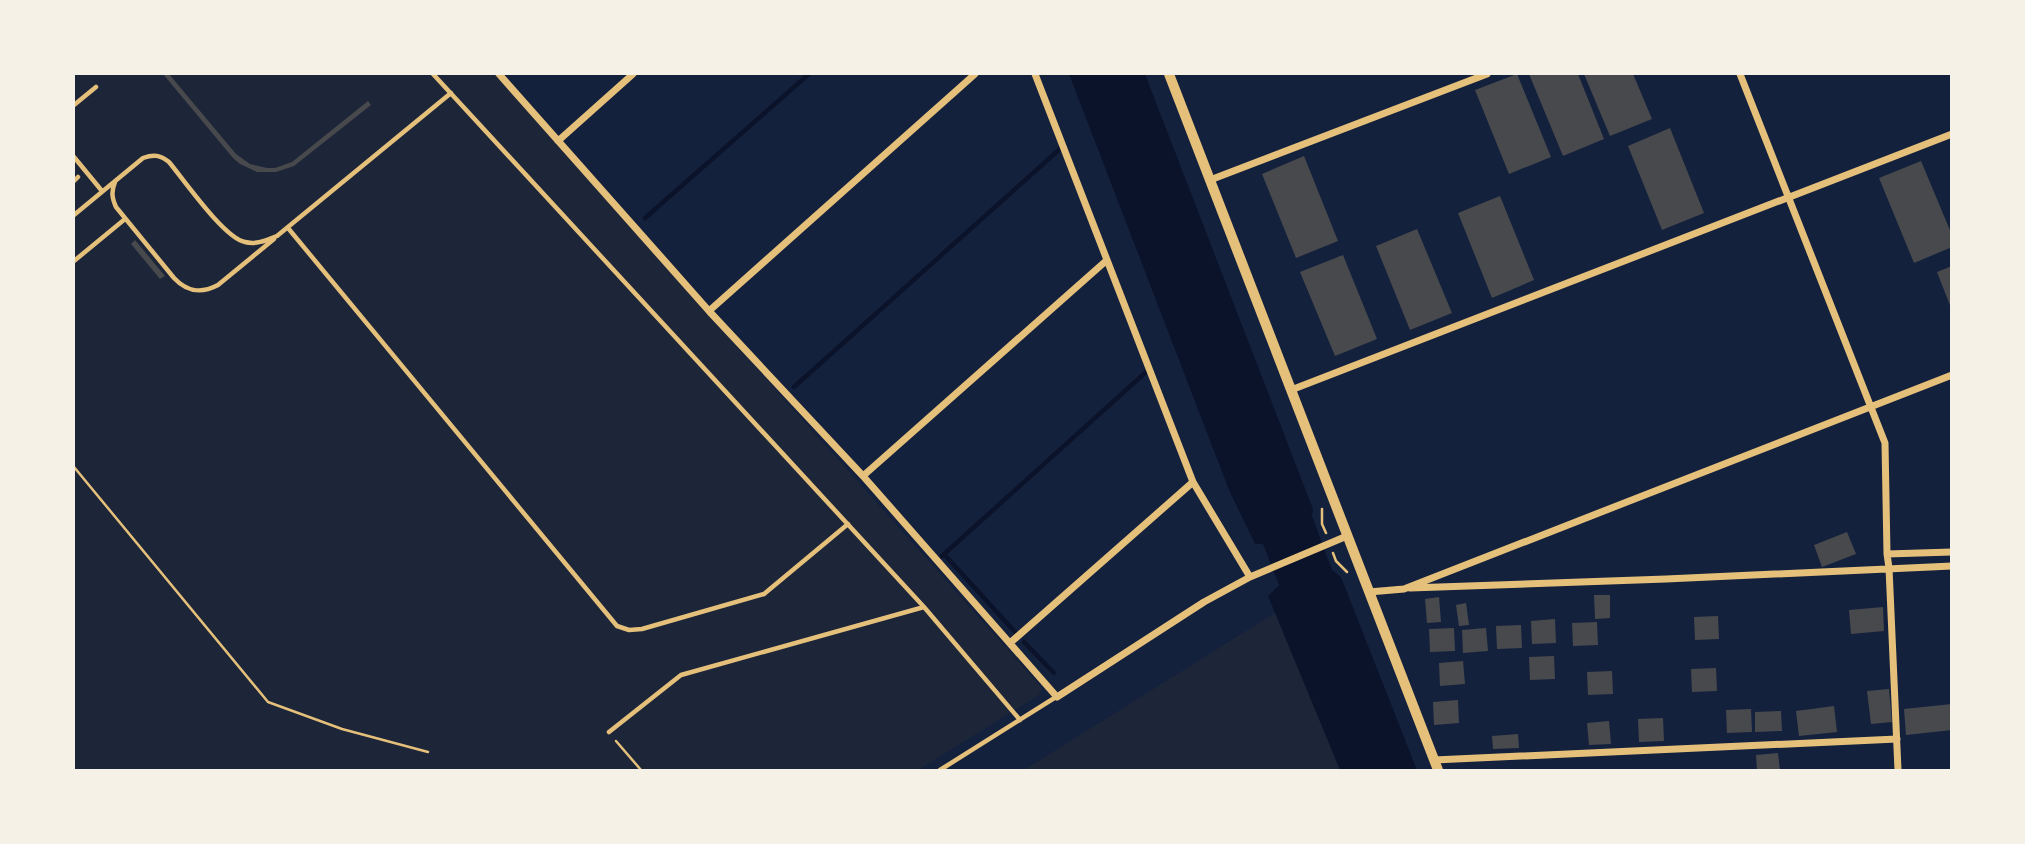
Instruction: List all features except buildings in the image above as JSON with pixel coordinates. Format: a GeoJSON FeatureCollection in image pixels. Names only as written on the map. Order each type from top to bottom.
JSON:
{"type":"FeatureCollection","features":[{"type":"Feature","properties":{"kind":"street"},"geometry":{"type":"LineString","coordinates":[[499,74],[709,311],[863,476],[1057,697],[1204,602],[1250,577],[1343,538]]}},
{"type":"Feature","properties":{"kind":"street"},"geometry":{"type":"LineString","coordinates":[[558,141],[633,74]]}},
{"type":"Feature","properties":{"kind":"street"},"geometry":{"type":"LineString","coordinates":[[709,311],[975,74]]}},
{"type":"Feature","properties":{"kind":"street"},"geometry":{"type":"LineString","coordinates":[[1035,74],[1193,482],[1250,577]]}},
{"type":"Feature","properties":{"kind":"street"},"geometry":{"type":"LineString","coordinates":[[1169,74],[1291,390],[1343,538],[1369,592],[1436,765],[1897,739]]}},
{"type":"Feature","properties":{"kind":"street"},"geometry":{"type":"LineString","coordinates":[[1210,180],[1487,74]]}},
{"type":"Feature","properties":{"kind":"street"},"geometry":{"type":"LineString","coordinates":[[1740,74],[1885,443],[1887,554],[1898,771]]}},
{"type":"Feature","properties":{"kind":"street"},"geometry":{"type":"LineString","coordinates":[[1291,390],[1951,134]]}},
{"type":"Feature","properties":{"kind":"street"},"geometry":{"type":"LineString","coordinates":[[863,476],[1107,260]]}},
{"type":"Feature","properties":{"kind":"street"},"geometry":{"type":"LineString","coordinates":[[1404,589],[1951,375]]}},
{"type":"Feature","properties":{"kind":"street"},"geometry":{"type":"LineString","coordinates":[[1010,643],[1193,482]]}},
{"type":"Feature","properties":{"kind":"street"},"geometry":{"type":"LineString","coordinates":[[1887,554],[1951,552]]}},
{"type":"Feature","properties":{"kind":"street"},"geometry":{"type":"LineString","coordinates":[[1369,592],[1951,566]]}},
{"type":"Feature","properties":{"kind":"lane"},"geometry":{"type":"LineString","coordinates":[[433,74],[924,607],[1020,720]]}},
{"type":"Feature","properties":{"kind":"lane"},"geometry":{"type":"LineString","coordinates":[[74,105],[96,87]]}},
{"type":"Feature","properties":{"kind":"lane"},"geometry":{"type":"LineString","coordinates":[[116,180],[112,198],[125,219],[181,285],[189,290],[209,290],[451,93]]}},
{"type":"Feature","properties":{"kind":"lane"},"geometry":{"type":"LineString","coordinates":[[74,215],[143,158],[152,155],[169,162],[234,238],[251,243],[277,236]]}},
{"type":"Feature","properties":{"kind":"lane"},"geometry":{"type":"LineString","coordinates":[[74,157],[102,191]]}},
{"type":"Feature","properties":{"kind":"lane"},"geometry":{"type":"LineString","coordinates":[[74,261],[125,219]]}},
{"type":"Feature","properties":{"kind":"lane"},"geometry":{"type":"LineString","coordinates":[[288,228],[617,626],[629,630],[642,629],[764,594],[848,524]]}},
{"type":"Feature","properties":{"kind":"lane"},"geometry":{"type":"LineString","coordinates":[[609,732],[681,675],[924,607]]}},
{"type":"Feature","properties":{"kind":"lane"},"geometry":{"type":"LineString","coordinates":[[940,771],[1057,697]]}},
{"type":"Feature","properties":{"kind":"path"},"geometry":{"type":"LineString","coordinates":[[74,467],[268,702],[342,729],[428,752]]}},
{"type":"Feature","properties":{"kind":"path"},"geometry":{"type":"LineString","coordinates":[[609,732],[641,771]]}},
{"type":"Feature","properties":{"kind":"shaded area"},"geometry":{"type":"Polygon","coordinates":[[[74,74],[494,74],[1042,688],[1039,695],[918,770],[74,770],[74,74]]]}},
{"type":"Feature","properties":{"kind":"shaded area"},"geometry":{"type":"Polygon","coordinates":[[[1069,74],[1145,74],[1313,509],[1312,516],[1332,570],[1341,577],[1417,770],[1340,770],[1268,596],[1279,585],[1263,544],[1255,544],[1229,490],[1069,74]]]}},
{"type":"Feature","properties":{"kind":"shaded area"},"geometry":{"type":"Polygon","coordinates":[[[1294,601],[1365,770],[1024,770],[1294,601]]]}},
{"type":"Feature","properties":{"kind":"waterway"},"geometry":{"type":"LineString","coordinates":[[645,218],[809,74]]}},
{"type":"Feature","properties":{"kind":"waterway"},"geometry":{"type":"LineString","coordinates":[[794,387],[1061,148]]}},
{"type":"Feature","properties":{"kind":"waterway"},"geometry":{"type":"LineString","coordinates":[[942,556],[1146,372]]}},
{"type":"Feature","properties":{"kind":"waterway"},"geometry":{"type":"LineString","coordinates":[[944,554],[1015,632]]}},
{"type":"Feature","properties":{"kind":"waterway"},"geometry":{"type":"LineString","coordinates":[[1024,642],[1054,673]]}}]}
